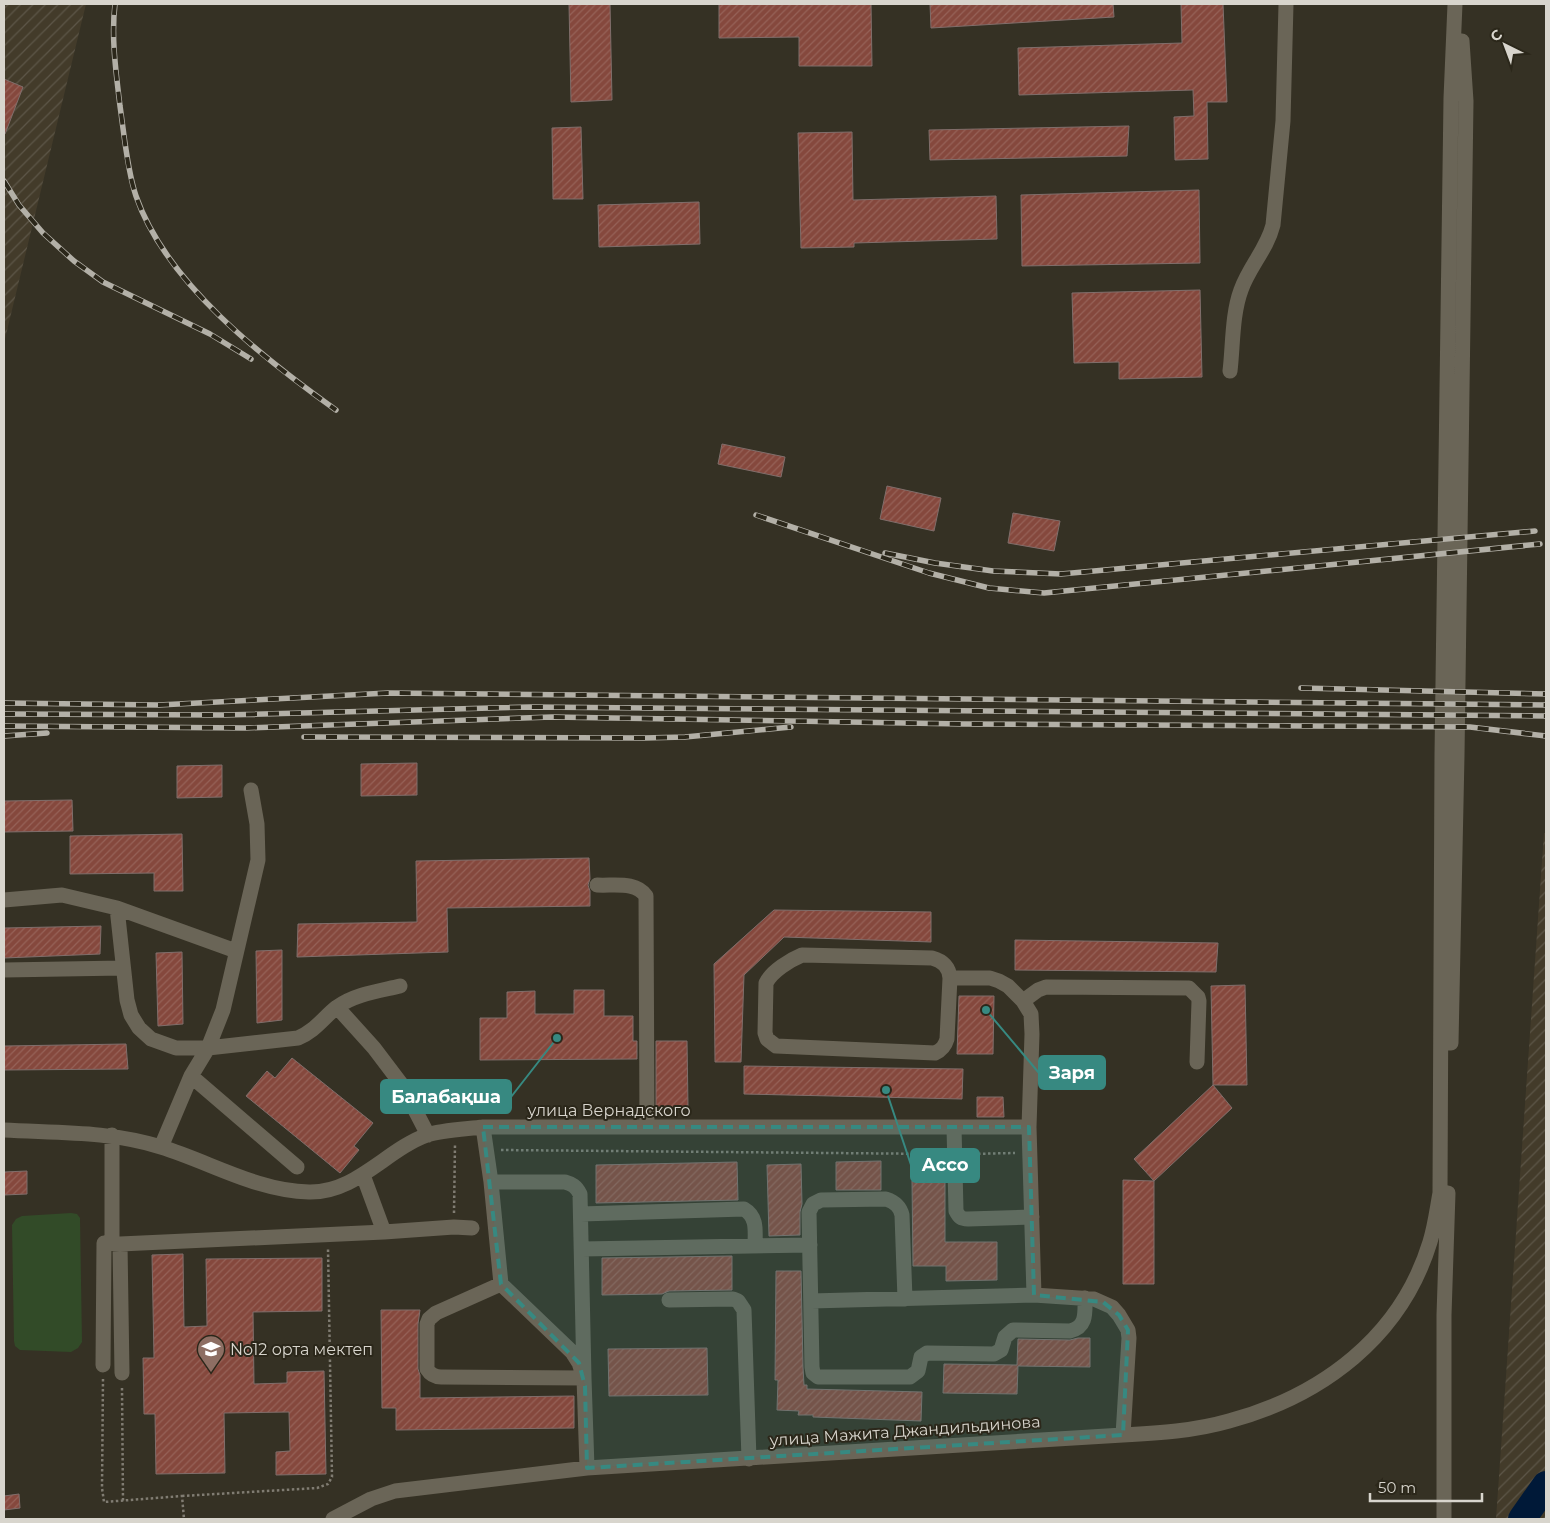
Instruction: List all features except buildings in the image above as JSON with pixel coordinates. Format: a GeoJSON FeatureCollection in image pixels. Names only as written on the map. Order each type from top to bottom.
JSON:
{"type":"FeatureCollection","features":[{"type":"Feature","properties":{"kind":"street"},"geometry":{"type":"LineString","coordinates":[[1230,371],[1237,302],[1246,279],[1270,236],[1273,225],[1283,121],[1286,4]]}},
{"type":"Feature","properties":{"kind":"street"},"geometry":{"type":"LineString","coordinates":[[1444,1514],[1444,1315],[1446,1278],[1453,471],[1451,108],[1455,4]]}},
{"type":"Feature","properties":{"kind":"street"},"geometry":{"type":"LineString","coordinates":[[1453,471],[1466,102],[1460,4]]}},
{"type":"Feature","properties":{"kind":"street"},"geometry":{"type":"LineString","coordinates":[[1446,1278],[1440,1193],[1450,755]]}},
{"type":"Feature","properties":{"kind":"street"},"geometry":{"type":"LineString","coordinates":[[161,1147],[192,1076],[208,1048],[223,1010],[258,860],[257,824],[251,790]]}},
{"type":"Feature","properties":{"kind":"street"},"geometry":{"type":"LineString","coordinates":[[597,885],[635,886],[642,890],[646,896],[647,1127]]}},
{"type":"Feature","properties":{"kind":"street"},"geometry":{"type":"LineString","coordinates":[[4,900],[62,895],[117,908],[236,951]]}},
{"type":"Feature","properties":{"kind":"street"},"geometry":{"type":"LineString","coordinates":[[117,908],[126,1000],[131,1014],[139,1028],[151,1039],[176,1048],[208,1048],[298,1038],[319,1026],[338,1007],[350,999],[400,986]]}},
{"type":"Feature","properties":{"kind":"street"},"geometry":{"type":"LineString","coordinates":[[802,955],[932,958],[947,966],[950,978],[947,1039],[942,1049],[934,1053],[781,1047],[771,1043],[765,1033],[766,984],[769,978],[793,959],[802,955]]}},
{"type":"Feature","properties":{"kind":"street"},"geometry":{"type":"LineString","coordinates":[[4,970],[123,968]]}},
{"type":"Feature","properties":{"kind":"street"},"geometry":{"type":"LineString","coordinates":[[950,978],[990,978],[999,981],[1024,1000],[1030,1014],[1032,1024],[1029,1127],[1034,1295]]}},
{"type":"Feature","properties":{"kind":"street"},"geometry":{"type":"LineString","coordinates":[[1024,1000],[1046,987],[1190,988],[1199,1001],[1197,1062]]}},
{"type":"Feature","properties":{"kind":"street"},"geometry":{"type":"LineString","coordinates":[[338,1007],[374,1048],[402,1086],[428,1135]]}},
{"type":"Feature","properties":{"kind":"street"},"geometry":{"type":"LineString","coordinates":[[192,1076],[297,1166]]}},
{"type":"Feature","properties":{"kind":"street"},"geometry":{"type":"LineString","coordinates":[[483,1127],[491,1182],[501,1284],[572,1352],[579,1363],[584,1378]]}},
{"type":"Feature","properties":{"kind":"street","name":"улица Вернадского"},"geometry":{"type":"LineString","coordinates":[[4,1130],[112,1135],[161,1147],[270,1188],[310,1192],[333,1188],[363,1176],[394,1152],[428,1135],[483,1127],[1029,1127]]}},
{"type":"Feature","properties":{"kind":"street"},"geometry":{"type":"LineString","coordinates":[[954,1127],[956,1211],[960,1218],[1032,1218]]}},
{"type":"Feature","properties":{"kind":"street"},"geometry":{"type":"LineString","coordinates":[[112,1135],[122,1373]]}},
{"type":"Feature","properties":{"kind":"street"},"geometry":{"type":"LineString","coordinates":[[363,1176],[384,1232]]}},
{"type":"Feature","properties":{"kind":"street"},"geometry":{"type":"LineString","coordinates":[[491,1182],[565,1182],[572,1184],[580,1194],[588,1468]]}},
{"type":"Feature","properties":{"kind":"street","name":"улица Мажита Джандильдинова"},"geometry":{"type":"LineString","coordinates":[[333,1519],[371,1498],[395,1491],[588,1468],[1123,1436],[1176,1431],[1228,1422],[1266,1409],[1306,1391],[1338,1371],[1374,1338],[1403,1300],[1421,1265],[1430,1241],[1440,1193]]}},
{"type":"Feature","properties":{"kind":"street"},"geometry":{"type":"LineString","coordinates":[[905,1299],[901,1209],[894,1202],[886,1199],[817,1202],[813,1204],[809,1212],[812,1369],[816,1376],[822,1378],[910,1377],[918,1372],[921,1357],[928,1353],[994,1354],[1001,1350],[1006,1336],[1013,1330],[1076,1329],[1081,1326],[1084,1321],[1085,1298]]}},
{"type":"Feature","properties":{"kind":"street"},"geometry":{"type":"LineString","coordinates":[[581,1214],[744,1209],[753,1216],[755,1246]]}},
{"type":"Feature","properties":{"kind":"street"},"geometry":{"type":"LineString","coordinates":[[103,1365],[104,1243],[384,1232],[454,1227],[472,1228]]}},
{"type":"Feature","properties":{"kind":"street"},"geometry":{"type":"LineString","coordinates":[[582,1249],[810,1245]]}},
{"type":"Feature","properties":{"kind":"street"},"geometry":{"type":"LineString","coordinates":[[501,1284],[436,1313],[429,1319],[426,1328],[427,1369],[430,1373],[437,1377],[584,1378]]}},
{"type":"Feature","properties":{"kind":"street"},"geometry":{"type":"LineString","coordinates":[[811,1301],[1034,1295],[1085,1298],[1103,1302],[1112,1307],[1128,1330],[1123,1436]]}},
{"type":"Feature","properties":{"kind":"street"},"geometry":{"type":"LineString","coordinates":[[669,1300],[732,1299],[738,1302],[744,1310],[749,1459]]}},
{"type":"Feature","properties":{"kind":"path"},"geometry":{"type":"LineString","coordinates":[[454,1227],[455,1131]]}},
{"type":"Feature","properties":{"kind":"path"},"geometry":{"type":"LineString","coordinates":[[486,1150],[955,1154],[1030,1152]]}},
{"type":"Feature","properties":{"kind":"path"},"geometry":{"type":"LineString","coordinates":[[103,1365],[102,1488],[104,1502],[317,1488],[328,1484],[332,1477],[328,1234]]}},
{"type":"Feature","properties":{"kind":"path"},"geometry":{"type":"LineString","coordinates":[[122,1373],[123,1501]]}},
{"type":"Feature","properties":{"kind":"path"},"geometry":{"type":"LineString","coordinates":[[182,1496],[184,1519]]}},
{"type":"Feature","properties":{"kind":"highlighted area"},"geometry":{"type":"Polygon","coordinates":[[[483,1127],[1029,1127],[1034,1295],[1103,1302],[1119,1315],[1128,1330],[1123,1435],[587,1468],[585,1386],[579,1363],[501,1284],[483,1127]]]}},
{"type":"Feature","properties":{"kind":"shaded area"},"geometry":{"type":"Polygon","coordinates":[[[4,4],[86,4],[4,343],[4,4]]]}},
{"type":"Feature","properties":{"kind":"shaded area"},"geometry":{"type":"Polygon","coordinates":[[[1544,833],[1546,833],[1546,1519],[1496,1519],[1544,833]]]}},
{"type":"Feature","properties":{"kind":"green space"},"geometry":{"type":"Polygon","coordinates":[[[77,1214],[80,1218],[82,1342],[78,1348],[71,1352],[20,1350],[15,1346],[14,1341],[12,1225],[16,1219],[22,1216],[77,1214]]]}},
{"type":"Feature","properties":{"kind":"waterway"},"geometry":{"type":"LineString","coordinates":[[1522,1519],[1546,1485]]}},
{"type":"Feature","properties":{"kind":"railway"},"geometry":{"type":"LineString","coordinates":[[115,4],[114,55],[126,151],[136,196],[150,228],[170,259],[193,288],[220,316],[278,367],[336,410]]}},
{"type":"Feature","properties":{"kind":"railway"},"geometry":{"type":"LineString","coordinates":[[4,181],[19,205],[43,233],[74,261],[103,282],[210,334],[251,359]]}},
{"type":"Feature","properties":{"kind":"railway"},"geometry":{"type":"LineString","coordinates":[[756,515],[929,573],[989,588],[1044,593],[1540,544]]}},
{"type":"Feature","properties":{"kind":"railway"},"geometry":{"type":"LineString","coordinates":[[885,553],[935,563],[993,571],[1061,574],[1535,531]]}},
{"type":"Feature","properties":{"kind":"railway"},"geometry":{"type":"LineString","coordinates":[[1301,688],[1546,694]]}},
{"type":"Feature","properties":{"kind":"railway"},"geometry":{"type":"LineString","coordinates":[[4,703],[159,705],[388,693],[1546,705]]}},
{"type":"Feature","properties":{"kind":"railway"},"geometry":{"type":"LineString","coordinates":[[4,714],[223,715],[530,707],[1546,716]]}},
{"type":"Feature","properties":{"kind":"railway"},"geometry":{"type":"LineString","coordinates":[[4,726],[245,728],[552,717],[963,724],[1470,727],[1546,736]]}},
{"type":"Feature","properties":{"kind":"railway"},"geometry":{"type":"LineString","coordinates":[[304,737],[644,738],[685,737],[791,727]]}},
{"type":"Feature","properties":{"kind":"railway"},"geometry":{"type":"LineString","coordinates":[[4,736],[47,733]]}},
{"type":"Feature","properties":{"kind":"place","name":"Заря"},"geometry":{"type":"Point","coordinates":[986,1010]}},
{"type":"Feature","properties":{"kind":"place","name":"Балабақша"},"geometry":{"type":"Point","coordinates":[557,1038]}},
{"type":"Feature","properties":{"kind":"place","name":"Ассо"},"geometry":{"type":"Point","coordinates":[886,1090]}},
{"type":"Feature","properties":{"kind":"place","name":"No12 орта мектеп"},"geometry":{"type":"Point","coordinates":[211,1373]}}]}
